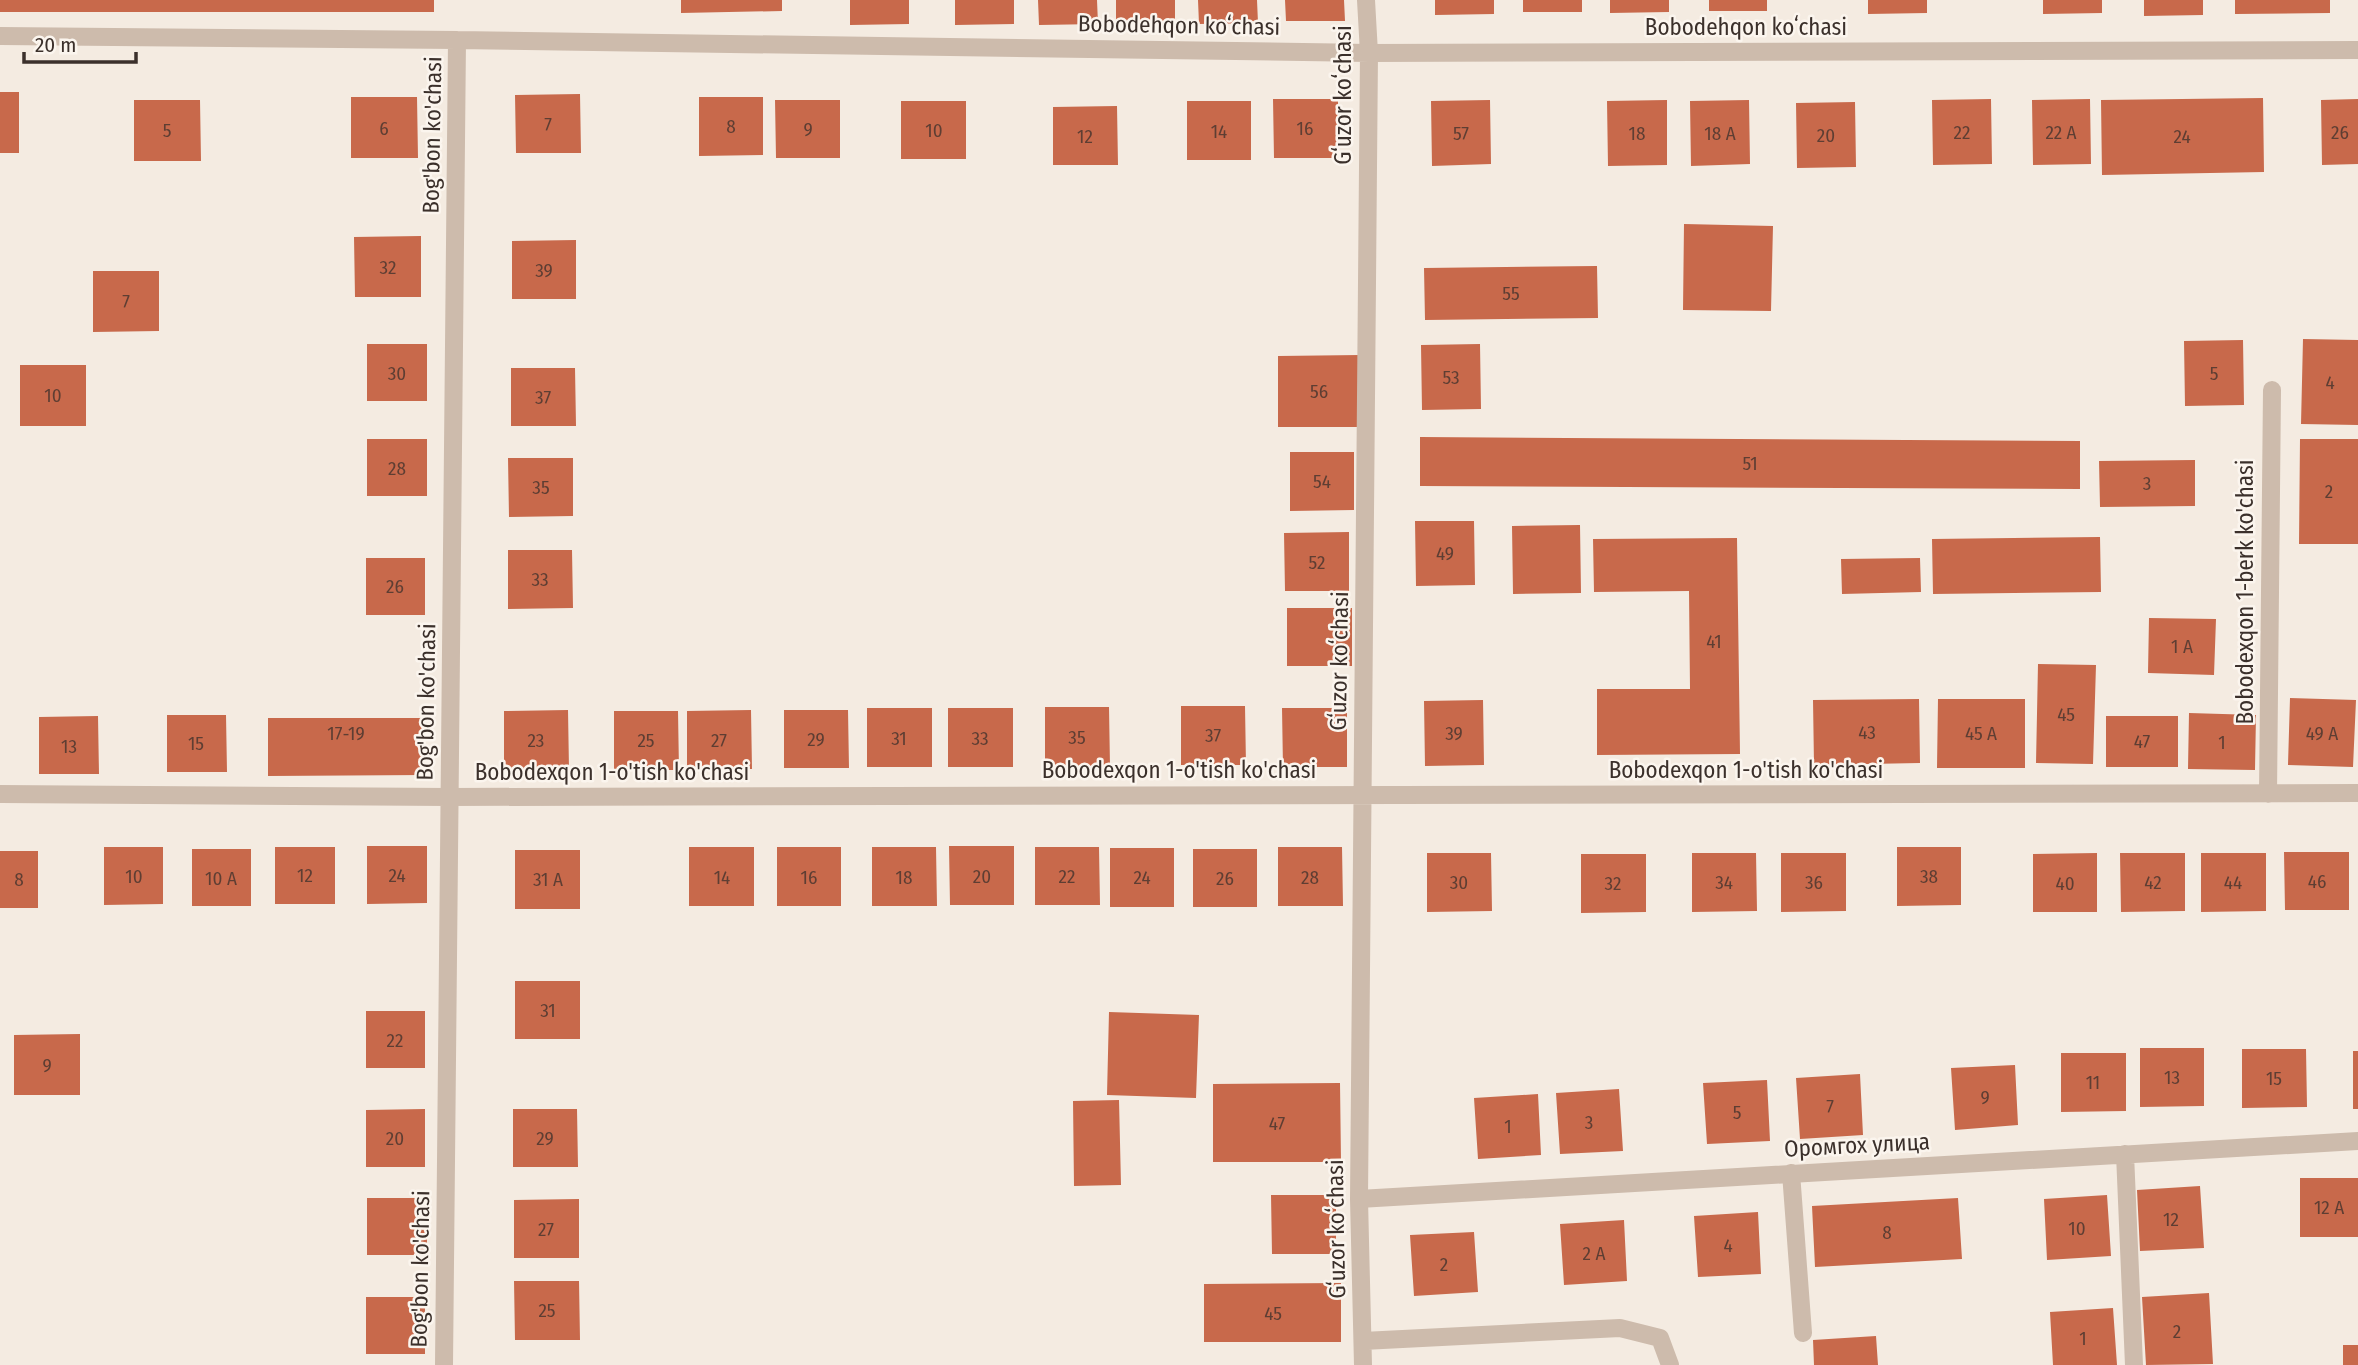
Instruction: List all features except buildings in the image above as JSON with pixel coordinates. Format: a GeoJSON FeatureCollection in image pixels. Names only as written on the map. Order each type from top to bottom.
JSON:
{"type":"FeatureCollection","features":[{"type":"Feature","properties":{"kind":"street","name":"Gʻuzor koʻchasi"},"geometry":{"type":"LineString","coordinates":[[1363,1365],[1359,1199],[1369,53],[1366,0]]}},
{"type":"Feature","properties":{"kind":"street","name":"Bobodehqon koʻchasi"},"geometry":{"type":"LineString","coordinates":[[0,36],[1369,53],[2358,50]]}},
{"type":"Feature","properties":{"kind":"street","name":"Bog'bon ko'chasi"},"geometry":{"type":"LineString","coordinates":[[444,1365],[457,40]]}},
{"type":"Feature","properties":{"kind":"street","name":"Bobodexqon 1-berk ko'chasi"},"geometry":{"type":"LineString","coordinates":[[2268,794],[2272,390]]}},
{"type":"Feature","properties":{"kind":"street","name":"Bobodexqon 1-o'tish ko'chasi"},"geometry":{"type":"LineString","coordinates":[[0,794],[449,797],[2358,793]]}},
{"type":"Feature","properties":{"kind":"street","name":"Оромгох улица"},"geometry":{"type":"LineString","coordinates":[[1359,1199],[2358,1141]]}},
{"type":"Feature","properties":{"kind":"street"},"geometry":{"type":"LineString","coordinates":[[2125,1154],[2134,1365]]}},
{"type":"Feature","properties":{"kind":"street"},"geometry":{"type":"LineString","coordinates":[[1791,1174],[1803,1334]]}},
{"type":"Feature","properties":{"kind":"street"},"geometry":{"type":"LineString","coordinates":[[1363,1341],[1620,1328],[1660,1338],[1670,1365]]}}]}
